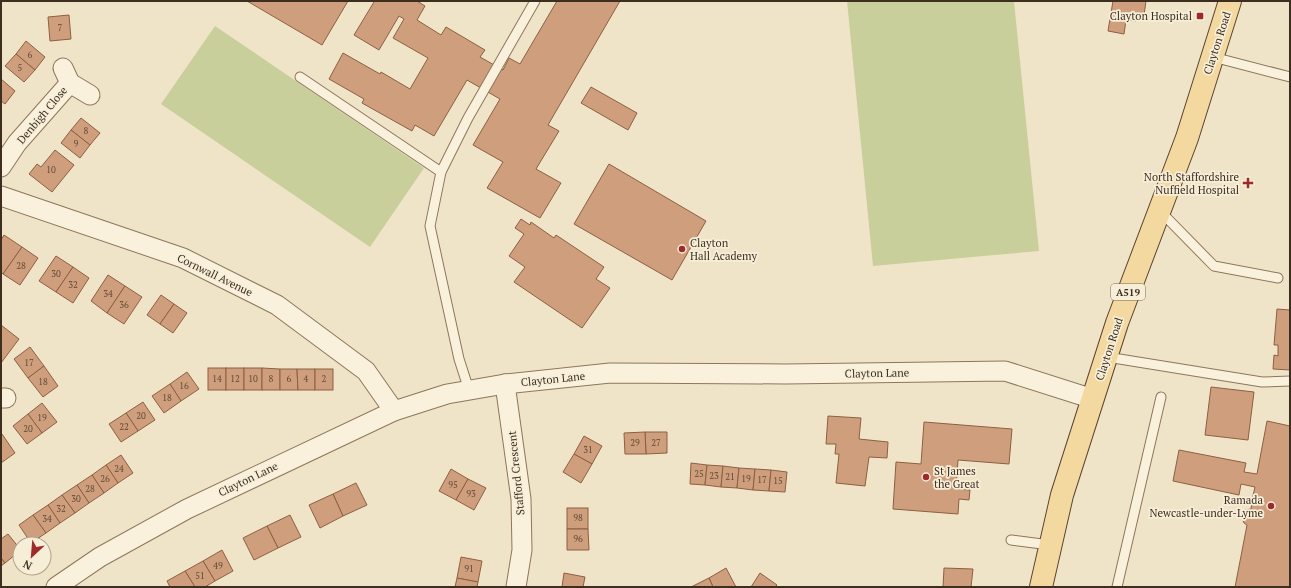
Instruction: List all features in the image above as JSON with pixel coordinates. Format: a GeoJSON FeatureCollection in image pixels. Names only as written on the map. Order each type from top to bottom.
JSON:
{"type":"FeatureCollection","features":[{"type":"Feature","properties":{"kind":"main road","name":"Clayton Road"},"geometry":{"type":"LineString","coordinates":[[1041,587],[1062,495],[1117,323],[1187,138],[1230,1]]}},
{"type":"Feature","properties":{"kind":"street","name":"Denbigh Close"},"geometry":{"type":"LineString","coordinates":[[1,168],[67,76],[90,95]]}},
{"type":"Feature","properties":{"kind":"street","name":"Cornwall Avenue"},"geometry":{"type":"LineString","coordinates":[[1,196],[183,258],[277,305],[366,371],[394,411]]}},
{"type":"Feature","properties":{"kind":"street","name":"Clayton Lane"},"geometry":{"type":"LineString","coordinates":[[56,587],[100,557],[187,509],[394,411],[447,394],[505,384],[610,372],[786,374],[1005,371],[1093,398]]}},
{"type":"Feature","properties":{"kind":"street","name":"Stafford Crescent"},"geometry":{"type":"LineString","coordinates":[[505,384],[521,498],[522,550],[516,587]]}},
{"type":"Feature","properties":{"kind":"lane"},"geometry":{"type":"LineString","coordinates":[[469,390],[459,359],[430,226],[441,172],[468,118],[535,1]]}},
{"type":"Feature","properties":{"kind":"lane"},"geometry":{"type":"LineString","coordinates":[[1212,57],[1290,77]]}},
{"type":"Feature","properties":{"kind":"lane"},"geometry":{"type":"LineString","coordinates":[[300,78],[441,172]]}},
{"type":"Feature","properties":{"kind":"lane"},"geometry":{"type":"LineString","coordinates":[[1159,210],[1214,266],[1278,278]]}},
{"type":"Feature","properties":{"kind":"lane"},"geometry":{"type":"LineString","coordinates":[[1107,357],[1262,382],[1290,381]]}},
{"type":"Feature","properties":{"kind":"lane"},"geometry":{"type":"LineString","coordinates":[[1117,587],[1161,397]]}},
{"type":"Feature","properties":{"kind":"lane"},"geometry":{"type":"LineString","coordinates":[[1011,540],[1050,546]]}},
{"type":"Feature","properties":{"kind":"green space"},"geometry":{"type":"Polygon","coordinates":[[[847,1],[1014,1],[1039,251],[873,266],[847,1]]]}},
{"type":"Feature","properties":{"kind":"green space"},"geometry":{"type":"Polygon","coordinates":[[[215,26],[424,168],[370,247],[161,104],[215,26]]]}},
{"type":"Feature","properties":{"kind":"building"},"geometry":{"type":"Polygon","coordinates":[[[247,1],[348,1],[322,45],[247,1]]]}},
{"type":"Feature","properties":{"kind":"building"},"geometry":{"type":"Polygon","coordinates":[[[373,1],[417,1],[425,6],[417,20],[441,35],[446,27],[485,50],[480,57],[503,70],[509,58],[520,64],[557,1],[620,1],[548,125],[559,131],[536,169],[561,183],[540,218],[487,188],[503,162],[473,145],[500,99],[467,80],[434,136],[415,125],[412,131],[362,103],[364,99],[329,79],[343,53],[380,74],[381,72],[410,89],[428,58],[393,38],[404,19],[399,16],[379,50],[354,35],[374,2],[373,1]]]}},
{"type":"Feature","properties":{"kind":"building"},"geometry":{"type":"Polygon","coordinates":[[[1113,1],[1146,1],[1144,15],[1137,14],[1136,21],[1126,20],[1124,34],[1108,31],[1113,1]]]}},
{"type":"Feature","properties":{"kind":"building"},"geometry":{"type":"Polygon","coordinates":[[[69,15],[71,39],[50,41],[48,17],[69,15]]]}},
{"type":"Feature","properties":{"kind":"building"},"geometry":{"type":"Polygon","coordinates":[[[26,41],[45,57],[35,70],[16,54],[26,41]]]}},
{"type":"Feature","properties":{"kind":"building"},"geometry":{"type":"Polygon","coordinates":[[[16,54],[35,70],[24,82],[5,66],[16,54]]]}},
{"type":"Feature","properties":{"kind":"building"},"geometry":{"type":"Polygon","coordinates":[[[1,79],[15,91],[5,104],[1,101],[1,79]]]}},
{"type":"Feature","properties":{"kind":"building"},"geometry":{"type":"Polygon","coordinates":[[[591,87],[637,113],[628,130],[581,103],[591,87]]]}},
{"type":"Feature","properties":{"kind":"building"},"geometry":{"type":"Polygon","coordinates":[[[81,118],[100,133],[90,145],[71,130],[81,118]]]}},
{"type":"Feature","properties":{"kind":"building"},"geometry":{"type":"Polygon","coordinates":[[[71,130],[90,145],[80,158],[61,143],[71,130]]]}},
{"type":"Feature","properties":{"kind":"building"},"geometry":{"type":"Polygon","coordinates":[[[55,150],[74,165],[52,192],[29,174],[37,164],[41,167],[55,150]]]}},
{"type":"Feature","properties":{"kind":"building"},"geometry":{"type":"Polygon","coordinates":[[[609,164],[706,221],[672,280],[574,224],[609,164]]]}},
{"type":"Feature","properties":{"kind":"building"},"geometry":{"type":"Polygon","coordinates":[[[521,219],[530,225],[531,222],[554,238],[556,235],[604,267],[596,279],[610,288],[582,328],[514,282],[525,267],[509,256],[524,234],[515,228],[521,219]]]}},
{"type":"Feature","properties":{"kind":"building"},"geometry":{"type":"Polygon","coordinates":[[[4,235],[22,247],[3,274],[1,272],[1,240],[4,235]]]}},
{"type":"Feature","properties":{"kind":"building"},"geometry":{"type":"Polygon","coordinates":[[[22,247],[38,258],[20,285],[3,274],[22,247]]]}},
{"type":"Feature","properties":{"kind":"building"},"geometry":{"type":"Polygon","coordinates":[[[56,256],[73,267],[56,292],[39,281],[56,256]]]}},
{"type":"Feature","properties":{"kind":"building"},"geometry":{"type":"Polygon","coordinates":[[[73,267],[89,278],[73,303],[56,292],[73,267]]]}},
{"type":"Feature","properties":{"kind":"building"},"geometry":{"type":"Polygon","coordinates":[[[108,275],[125,286],[107,313],[91,301],[108,275]]]}},
{"type":"Feature","properties":{"kind":"building"},"geometry":{"type":"Polygon","coordinates":[[[125,286],[142,297],[124,324],[107,313],[125,286]]]}},
{"type":"Feature","properties":{"kind":"building"},"geometry":{"type":"Polygon","coordinates":[[[161,295],[174,304],[160,324],[147,315],[161,295]]]}},
{"type":"Feature","properties":{"kind":"building"},"geometry":{"type":"Polygon","coordinates":[[[174,304],[187,313],[173,333],[160,324],[174,304]]]}},
{"type":"Feature","properties":{"kind":"building"},"geometry":{"type":"Polygon","coordinates":[[[1277,309],[1290,310],[1290,370],[1273,369],[1274,355],[1278,356],[1278,345],[1274,345],[1277,309]]]}},
{"type":"Feature","properties":{"kind":"building"},"geometry":{"type":"Polygon","coordinates":[[[1,325],[19,339],[1,363],[1,325]]]}},
{"type":"Feature","properties":{"kind":"building"},"geometry":{"type":"Polygon","coordinates":[[[30,347],[44,366],[28,378],[14,359],[30,347]]]}},
{"type":"Feature","properties":{"kind":"building"},"geometry":{"type":"Polygon","coordinates":[[[44,366],[58,386],[43,397],[28,378],[44,366]]]}},
{"type":"Feature","properties":{"kind":"building"},"geometry":{"type":"Polygon","coordinates":[[[208,368],[226,368],[226,390],[208,390],[208,368]]]}},
{"type":"Feature","properties":{"kind":"building"},"geometry":{"type":"Polygon","coordinates":[[[226,368],[244,368],[244,390],[226,390],[226,368]]]}},
{"type":"Feature","properties":{"kind":"building"},"geometry":{"type":"Polygon","coordinates":[[[244,368],[262,368],[262,390],[244,390],[244,368]]]}},
{"type":"Feature","properties":{"kind":"building"},"geometry":{"type":"Polygon","coordinates":[[[262,368],[280,369],[280,390],[262,390],[262,368]]]}},
{"type":"Feature","properties":{"kind":"building"},"geometry":{"type":"Polygon","coordinates":[[[280,369],[297,369],[298,390],[280,390],[280,369]]]}},
{"type":"Feature","properties":{"kind":"building"},"geometry":{"type":"Polygon","coordinates":[[[297,369],[315,369],[315,390],[298,390],[297,369]]]}},
{"type":"Feature","properties":{"kind":"building"},"geometry":{"type":"Polygon","coordinates":[[[315,369],[333,369],[333,390],[315,390],[315,369]]]}},
{"type":"Feature","properties":{"kind":"building"},"geometry":{"type":"Polygon","coordinates":[[[187,372],[199,389],[181,401],[170,384],[187,372]]]}},
{"type":"Feature","properties":{"kind":"building"},"geometry":{"type":"Polygon","coordinates":[[[170,384],[181,401],[164,413],[152,396],[170,384]]]}},
{"type":"Feature","properties":{"kind":"building"},"geometry":{"type":"Polygon","coordinates":[[[1211,387],[1254,392],[1248,440],[1205,435],[1211,387]]]}},
{"type":"Feature","properties":{"kind":"building"},"geometry":{"type":"Polygon","coordinates":[[[143,402],[155,420],[138,431],[126,413],[143,402]]]}},
{"type":"Feature","properties":{"kind":"building"},"geometry":{"type":"Polygon","coordinates":[[[42,403],[57,422],[42,433],[28,414],[42,403]]]}},
{"type":"Feature","properties":{"kind":"building"},"geometry":{"type":"Polygon","coordinates":[[[126,413],[138,431],[121,442],[109,424],[126,413]]]}},
{"type":"Feature","properties":{"kind":"building"},"geometry":{"type":"Polygon","coordinates":[[[28,414],[42,433],[27,444],[13,426],[28,414]]]}},
{"type":"Feature","properties":{"kind":"building"},"geometry":{"type":"Polygon","coordinates":[[[828,416],[861,418],[859,439],[888,442],[887,458],[869,457],[865,486],[836,483],[839,454],[835,454],[836,444],[826,444],[828,416]]]}},
{"type":"Feature","properties":{"kind":"building","name":"Ramada Newcastle-under-Lyme"},"geometry":{"type":"Polygon","coordinates":[[[1267,421],[1290,426],[1290,587],[1235,587],[1247,525],[1244,523],[1241,515],[1245,510],[1251,509],[1252,502],[1260,504],[1260,502],[1252,500],[1255,487],[1241,484],[1239,495],[1173,481],[1179,450],[1246,463],[1244,472],[1257,474],[1267,421]]]}},
{"type":"Feature","properties":{"kind":"building","name":"St James the Great"},"geometry":{"type":"Polygon","coordinates":[[[924,422],[1012,429],[1009,464],[958,460],[956,489],[970,490],[969,500],[959,499],[958,514],[893,509],[896,462],[921,464],[924,422]]]}},
{"type":"Feature","properties":{"kind":"building"},"geometry":{"type":"Polygon","coordinates":[[[645,432],[667,432],[667,453],[646,454],[645,432]]]}},
{"type":"Feature","properties":{"kind":"building"},"geometry":{"type":"Polygon","coordinates":[[[645,432],[646,454],[625,454],[624,433],[645,432]]]}},
{"type":"Feature","properties":{"kind":"building"},"geometry":{"type":"Polygon","coordinates":[[[2,434],[15,453],[1,463],[1,435],[2,434]]]}},
{"type":"Feature","properties":{"kind":"building"},"geometry":{"type":"Polygon","coordinates":[[[584,436],[602,446],[592,464],[574,454],[584,436]]]}},
{"type":"Feature","properties":{"kind":"building"},"geometry":{"type":"Polygon","coordinates":[[[574,454],[592,464],[581,483],[563,472],[574,454]]]}},
{"type":"Feature","properties":{"kind":"building"},"geometry":{"type":"Polygon","coordinates":[[[121,455],[133,473],[118,483],[106,465],[121,455]]]}},
{"type":"Feature","properties":{"kind":"building"},"geometry":{"type":"Polygon","coordinates":[[[691,463],[707,465],[705,485],[690,484],[691,463]]]}},
{"type":"Feature","properties":{"kind":"building"},"geometry":{"type":"Polygon","coordinates":[[[106,465],[118,483],[104,493],[92,475],[106,465]]]}},
{"type":"Feature","properties":{"kind":"building"},"geometry":{"type":"Polygon","coordinates":[[[707,465],[723,466],[721,487],[705,485],[707,465]]]}},
{"type":"Feature","properties":{"kind":"building"},"geometry":{"type":"Polygon","coordinates":[[[723,466],[739,468],[737,488],[721,487],[723,466]]]}},
{"type":"Feature","properties":{"kind":"building"},"geometry":{"type":"Polygon","coordinates":[[[739,468],[755,469],[753,490],[737,488],[739,468]]]}},
{"type":"Feature","properties":{"kind":"building"},"geometry":{"type":"Polygon","coordinates":[[[451,469],[468,479],[456,500],[439,491],[451,469]]]}},
{"type":"Feature","properties":{"kind":"building"},"geometry":{"type":"Polygon","coordinates":[[[755,469],[771,470],[769,491],[753,490],[755,469]]]}},
{"type":"Feature","properties":{"kind":"building"},"geometry":{"type":"Polygon","coordinates":[[[771,470],[787,472],[785,492],[769,491],[771,470]]]}},
{"type":"Feature","properties":{"kind":"building"},"geometry":{"type":"Polygon","coordinates":[[[92,475],[104,493],[89,503],[77,485],[92,475]]]}},
{"type":"Feature","properties":{"kind":"building"},"geometry":{"type":"Polygon","coordinates":[[[468,479],[486,488],[474,510],[456,500],[468,479]]]}},
{"type":"Feature","properties":{"kind":"building"},"geometry":{"type":"Polygon","coordinates":[[[356,483],[367,505],[343,516],[333,494],[356,483]]]}},
{"type":"Feature","properties":{"kind":"building"},"geometry":{"type":"Polygon","coordinates":[[[77,485],[89,503],[75,513],[62,495],[77,485]]]}},
{"type":"Feature","properties":{"kind":"building"},"geometry":{"type":"Polygon","coordinates":[[[333,494],[343,516],[320,528],[309,505],[333,494]]]}},
{"type":"Feature","properties":{"kind":"building"},"geometry":{"type":"Polygon","coordinates":[[[62,495],[75,513],[60,523],[48,505],[62,495]]]}},
{"type":"Feature","properties":{"kind":"building"},"geometry":{"type":"Polygon","coordinates":[[[48,505],[60,523],[46,533],[33,515],[48,505]]]}},
{"type":"Feature","properties":{"kind":"building"},"geometry":{"type":"Polygon","coordinates":[[[567,508],[588,508],[588,529],[567,529],[567,508]]]}},
{"type":"Feature","properties":{"kind":"building"},"geometry":{"type":"Polygon","coordinates":[[[33,515],[46,533],[42,536],[26,536],[19,525],[33,515]]]}},
{"type":"Feature","properties":{"kind":"building"},"geometry":{"type":"Polygon","coordinates":[[[290,515],[301,537],[278,548],[267,526],[290,515]]]}},
{"type":"Feature","properties":{"kind":"building"},"geometry":{"type":"Polygon","coordinates":[[[267,526],[278,548],[254,560],[243,538],[267,526]]]}},
{"type":"Feature","properties":{"kind":"building"},"geometry":{"type":"Polygon","coordinates":[[[567,529],[588,529],[589,550],[567,550],[567,529]]]}},
{"type":"Feature","properties":{"kind":"building"},"geometry":{"type":"Polygon","coordinates":[[[8,534],[12,539],[12,557],[5,563],[1,558],[1,539],[8,534]]]}},
{"type":"Feature","properties":{"kind":"building"},"geometry":{"type":"Polygon","coordinates":[[[222,550],[233,571],[215,581],[203,561],[222,550]]]}},
{"type":"Feature","properties":{"kind":"building"},"geometry":{"type":"Polygon","coordinates":[[[461,557],[482,561],[478,582],[457,578],[461,557]]]}},
{"type":"Feature","properties":{"kind":"building"},"geometry":{"type":"Polygon","coordinates":[[[1,558],[5,563],[1,566],[1,558]]]}},
{"type":"Feature","properties":{"kind":"building"},"geometry":{"type":"Polygon","coordinates":[[[203,561],[215,581],[205,587],[195,587],[185,571],[203,561]]]}},
{"type":"Feature","properties":{"kind":"building"},"geometry":{"type":"Polygon","coordinates":[[[726,568],[736,587],[713,587],[709,578],[726,568]]]}},
{"type":"Feature","properties":{"kind":"building"},"geometry":{"type":"Polygon","coordinates":[[[944,568],[973,569],[971,587],[943,587],[944,568]]]}},
{"type":"Feature","properties":{"kind":"building"},"geometry":{"type":"Polygon","coordinates":[[[185,571],[195,587],[170,587],[167,581],[185,571]]]}},
{"type":"Feature","properties":{"kind":"building"},"geometry":{"type":"Polygon","coordinates":[[[564,573],[585,577],[583,587],[562,587],[564,573]]]}},
{"type":"Feature","properties":{"kind":"building"},"geometry":{"type":"Polygon","coordinates":[[[760,573],[777,585],[775,587],[751,587],[760,573]]]}},
{"type":"Feature","properties":{"kind":"building"},"geometry":{"type":"Polygon","coordinates":[[[457,578],[478,582],[477,587],[455,587],[457,578]]]}},
{"type":"Feature","properties":{"kind":"building"},"geometry":{"type":"Polygon","coordinates":[[[709,578],[713,587],[691,587],[709,578]]]}},
{"type":"Feature","properties":{"kind":"place","name":"Clayton Hospital"},"geometry":{"type":"Point","coordinates":[1200,16]}},
{"type":"Feature","properties":{"kind":"place","name":"North Staffordshire Nuffield Hospital"},"geometry":{"type":"Point","coordinates":[1248,183]}},
{"type":"Feature","properties":{"kind":"place","name":"Clayton Hall Academy"},"geometry":{"type":"Point","coordinates":[682,249]}},
{"type":"Feature","properties":{"kind":"place","name":"St James the Great"},"geometry":{"type":"Point","coordinates":[926,477]}},
{"type":"Feature","properties":{"kind":"place","name":"Ramada Newcastle-under-Lyme"},"geometry":{"type":"Point","coordinates":[1271,506]}}]}
